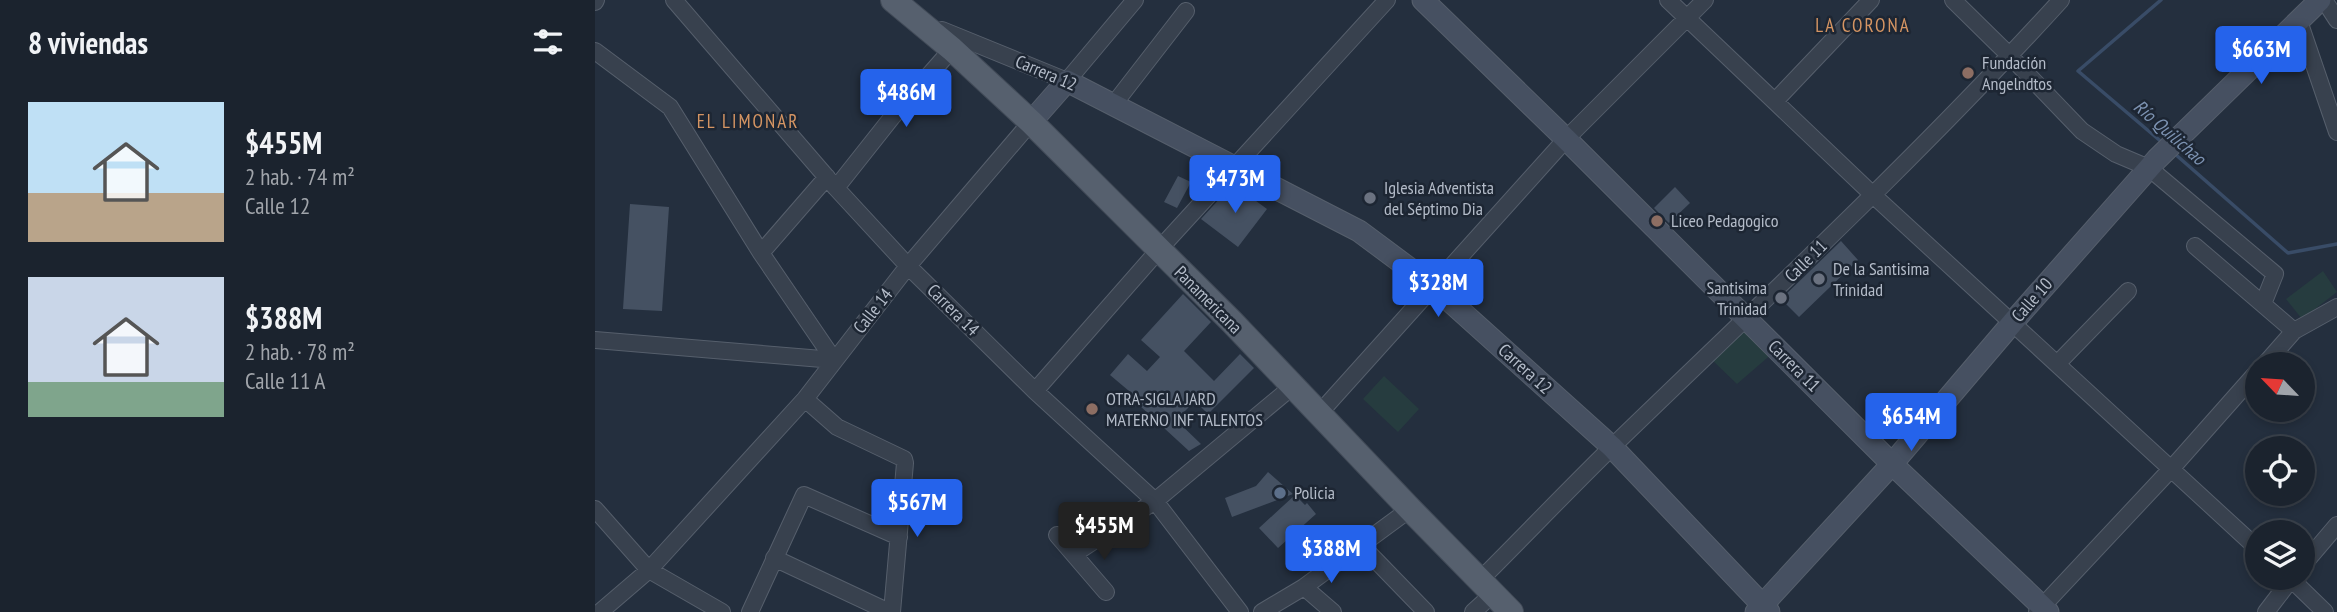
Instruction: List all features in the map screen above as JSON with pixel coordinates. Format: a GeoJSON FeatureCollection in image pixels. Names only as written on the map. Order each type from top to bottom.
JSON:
{"type":"FeatureCollection","features":[{"type":"Feature","properties":{"kind":"main road","name":"Panamericana"},"geometry":{"type":"LineString","coordinates":[[893,0],[947,39]]}},
{"type":"Feature","properties":{"kind":"main road","name":"Panamericana"},"geometry":{"type":"LineString","coordinates":[[906,0],[1034,120],[1161,248],[1410,509],[1522,612]]}},
{"type":"Feature","properties":{"kind":"main road","name":"Panamericana"},"geometry":{"type":"LineString","coordinates":[[1161,248],[1325,407],[1490,584],[1511,612]]}},
{"type":"Feature","properties":{"kind":"street","name":"Carrera 14"},"geometry":{"type":"LineString","coordinates":[[674,0],[832,183],[908,266],[1035,391],[1155,501],[1240,612]]}},
{"type":"Feature","properties":{"kind":"street","name":"Calle 14"},"geometry":{"type":"LineString","coordinates":[[600,612],[649,570],[805,400],[908,266],[1135,0]]}},
{"type":"Feature","properties":{"kind":"street"},"geometry":{"type":"LineString","coordinates":[[1035,391],[1387,0]]}},
{"type":"Feature","properties":{"kind":"street","name":"Carrera 11"},"geometry":{"type":"LineString","coordinates":[[1423,0],[2043,610]]}},
{"type":"Feature","properties":{"kind":"street"},"geometry":{"type":"LineString","coordinates":[[1668,0],[1873,195],[2245,537]]}},
{"type":"Feature","properties":{"kind":"street"},"geometry":{"type":"LineString","coordinates":[[1325,407],[1566,139],[1689,19],[1705,0]]}},
{"type":"Feature","properties":{"kind":"street"},"geometry":{"type":"LineString","coordinates":[[1776,101],[1871,0]]}},
{"type":"Feature","properties":{"kind":"street"},"geometry":{"type":"LineString","coordinates":[[1953,0],[2082,131],[2116,154],[2153,164],[2274,274],[2263,304]]}},
{"type":"Feature","properties":{"kind":"street","name":"Calle 11"},"geometry":{"type":"LineString","coordinates":[[1473,612],[1490,584],[1612,447],[1873,195],[2010,56],[2061,0]]}},
{"type":"Feature","properties":{"kind":"street"},"geometry":{"type":"LineString","coordinates":[[2322,0],[2337,20]]}},
{"type":"Feature","properties":{"kind":"street","name":"Calle 10"},"geometry":{"type":"LineString","coordinates":[[1762,610],[2173,142],[2322,0]]}},
{"type":"Feature","properties":{"kind":"street"},"geometry":{"type":"LineString","coordinates":[[1114,104],[1186,11]]}},
{"type":"Feature","properties":{"kind":"street"},"geometry":{"type":"LineString","coordinates":[[2299,21],[2337,132]]}},
{"type":"Feature","properties":{"kind":"street"},"geometry":{"type":"LineString","coordinates":[[761,253],[832,183],[893,116],[947,39]]}},
{"type":"Feature","properties":{"kind":"street","name":"Carrera 12"},"geometry":{"type":"LineString","coordinates":[[947,39],[1067,81],[1359,231],[1433,286],[1612,447],[1762,610]]}},
{"type":"Feature","properties":{"kind":"street"},"geometry":{"type":"LineString","coordinates":[[595,51],[670,107],[761,253],[834,360]]}},
{"type":"Feature","properties":{"kind":"street"},"geometry":{"type":"LineString","coordinates":[[2195,246],[2294,331]]}},
{"type":"Feature","properties":{"kind":"street"},"geometry":{"type":"LineString","coordinates":[[2058,363],[2129,291]]}},
{"type":"Feature","properties":{"kind":"street"},"geometry":{"type":"LineString","coordinates":[[2276,352],[2294,331],[2337,307]]}},
{"type":"Feature","properties":{"kind":"street"},"geometry":{"type":"LineString","coordinates":[[595,340],[834,360]]}},
{"type":"Feature","properties":{"kind":"street"},"geometry":{"type":"LineString","coordinates":[[1073,554],[1155,501],[1293,386]]}},
{"type":"Feature","properties":{"kind":"street"},"geometry":{"type":"LineString","coordinates":[[2043,610],[2245,386]]}},
{"type":"Feature","properties":{"kind":"street"},"geometry":{"type":"LineString","coordinates":[[774,558],[891,612],[905,463],[900,456],[837,426],[805,400]]}},
{"type":"Feature","properties":{"kind":"street"},"geometry":{"type":"LineString","coordinates":[[750,612],[804,495],[899,537]]}},
{"type":"Feature","properties":{"kind":"street"},"geometry":{"type":"LineString","coordinates":[[595,509],[649,570],[718,611]]}},
{"type":"Feature","properties":{"kind":"street"},"geometry":{"type":"LineString","coordinates":[[1262,612],[1304,587],[1410,509]]}},
{"type":"Feature","properties":{"kind":"street"},"geometry":{"type":"LineString","coordinates":[[2315,551],[2337,525]]}},
{"type":"Feature","properties":{"kind":"street"},"geometry":{"type":"LineString","coordinates":[[1057,535],[1106,592]]}},
{"type":"Feature","properties":{"kind":"street"},"geometry":{"type":"LineString","coordinates":[[1361,545],[1426,612]]}},
{"type":"Feature","properties":{"kind":"street"},"geometry":{"type":"LineString","coordinates":[[1304,587],[1333,612]]}},
{"type":"Feature","properties":{"kind":"street"},"geometry":{"type":"LineString","coordinates":[[2266,612],[2282,590]]}},
{"type":"Feature","properties":{"kind":"street"},"geometry":{"type":"LineString","coordinates":[[2303,590],[2325,612]]}},
{"type":"Feature","properties":{"kind":"green space"},"geometry":{"type":"Polygon","coordinates":[[[2323,271],[2337,292],[2302,319],[2286,299],[2323,271]]]}},
{"type":"Feature","properties":{"kind":"green space"},"geometry":{"type":"Polygon","coordinates":[[[1747,323],[1774,352],[1737,384],[1711,359],[1747,323]]]}},
{"type":"Feature","properties":{"kind":"green space"},"geometry":{"type":"Polygon","coordinates":[[[1384,376],[1419,409],[1398,432],[1363,399],[1384,376]]]}},
{"type":"Feature","properties":{"kind":"building"},"geometry":{"type":"Polygon","coordinates":[[[1178,176],[1191,182],[1177,208],[1164,202],[1178,176]]]}},
{"type":"Feature","properties":{"kind":"building"},"geometry":{"type":"Polygon","coordinates":[[[1233,184],[1267,209],[1238,247],[1201,219],[1233,184]]]}},
{"type":"Feature","properties":{"kind":"building"},"geometry":{"type":"Polygon","coordinates":[[[1675,187],[1690,203],[1669,223],[1654,208],[1675,187]]]}},
{"type":"Feature","properties":{"kind":"building"},"geometry":{"type":"Polygon","coordinates":[[[630,204],[669,207],[662,311],[623,309],[630,204]]]}},
{"type":"Feature","properties":{"kind":"building","name":"De la Santisima Trinidad"},"geometry":{"type":"Polygon","coordinates":[[[1841,241],[1858,260],[1799,317],[1781,299],[1841,241]]]}},
{"type":"Feature","properties":{"kind":"building"},"geometry":{"type":"Polygon","coordinates":[[[1183,294],[1211,322],[1184,351],[1214,381],[1240,354],[1254,368],[1208,414],[1195,401],[1176,420],[1201,444],[1189,451],[1110,375],[1128,354],[1147,371],[1160,357],[1141,340],[1183,294]]]}},
{"type":"Feature","properties":{"kind":"building"},"geometry":{"type":"Polygon","coordinates":[[[1268,472],[1293,494],[1232,517],[1225,498],[1256,486],[1268,472]]]}},
{"type":"Feature","properties":{"kind":"building"},"geometry":{"type":"Polygon","coordinates":[[[1295,495],[1305,505],[1307,503],[1316,514],[1278,548],[1259,528],[1295,495]]]}},
{"type":"Feature","properties":{"kind":"waterway","name":"Río Quilichao"},"geometry":{"type":"LineString","coordinates":[[2161,0],[2078,71],[2164,144]]}},
{"type":"Feature","properties":{"kind":"waterway","name":"Río Quilichao"},"geometry":{"type":"LineString","coordinates":[[2175,154],[2288,253],[2337,244]]}},
{"type":"Feature","properties":{"kind":"place","name":"Fundación Angelndtos"},"geometry":{"type":"Point","coordinates":[1968,73]}},
{"type":"Feature","properties":{"kind":"place","name":"Iglesia Adventista del Séptimo Dia"},"geometry":{"type":"Point","coordinates":[1370,198]}},
{"type":"Feature","properties":{"kind":"place","name":"Liceo Pedagogico"},"geometry":{"type":"Point","coordinates":[1657,221]}},
{"type":"Feature","properties":{"kind":"place","name":"De la Santisima Trinidad"},"geometry":{"type":"Point","coordinates":[1819,279]}},
{"type":"Feature","properties":{"kind":"place","name":"Santisima Trinidad"},"geometry":{"type":"Point","coordinates":[1781,298]}},
{"type":"Feature","properties":{"kind":"place","name":"OTRA-SIGLA JARD MATERNO INF TALENTOS"},"geometry":{"type":"Point","coordinates":[1092,409]}},
{"type":"Feature","properties":{"kind":"place","name":"Policia"},"geometry":{"type":"Point","coordinates":[1280,493]}},
{"type":"Feature","properties":{"kind":"district","name":"LA CORONA"},"geometry":{"type":"Point","coordinates":[1863,25]}},
{"type":"Feature","properties":{"kind":"district","name":"EL LIMONAR"},"geometry":{"type":"Point","coordinates":[748,121]}}]}
